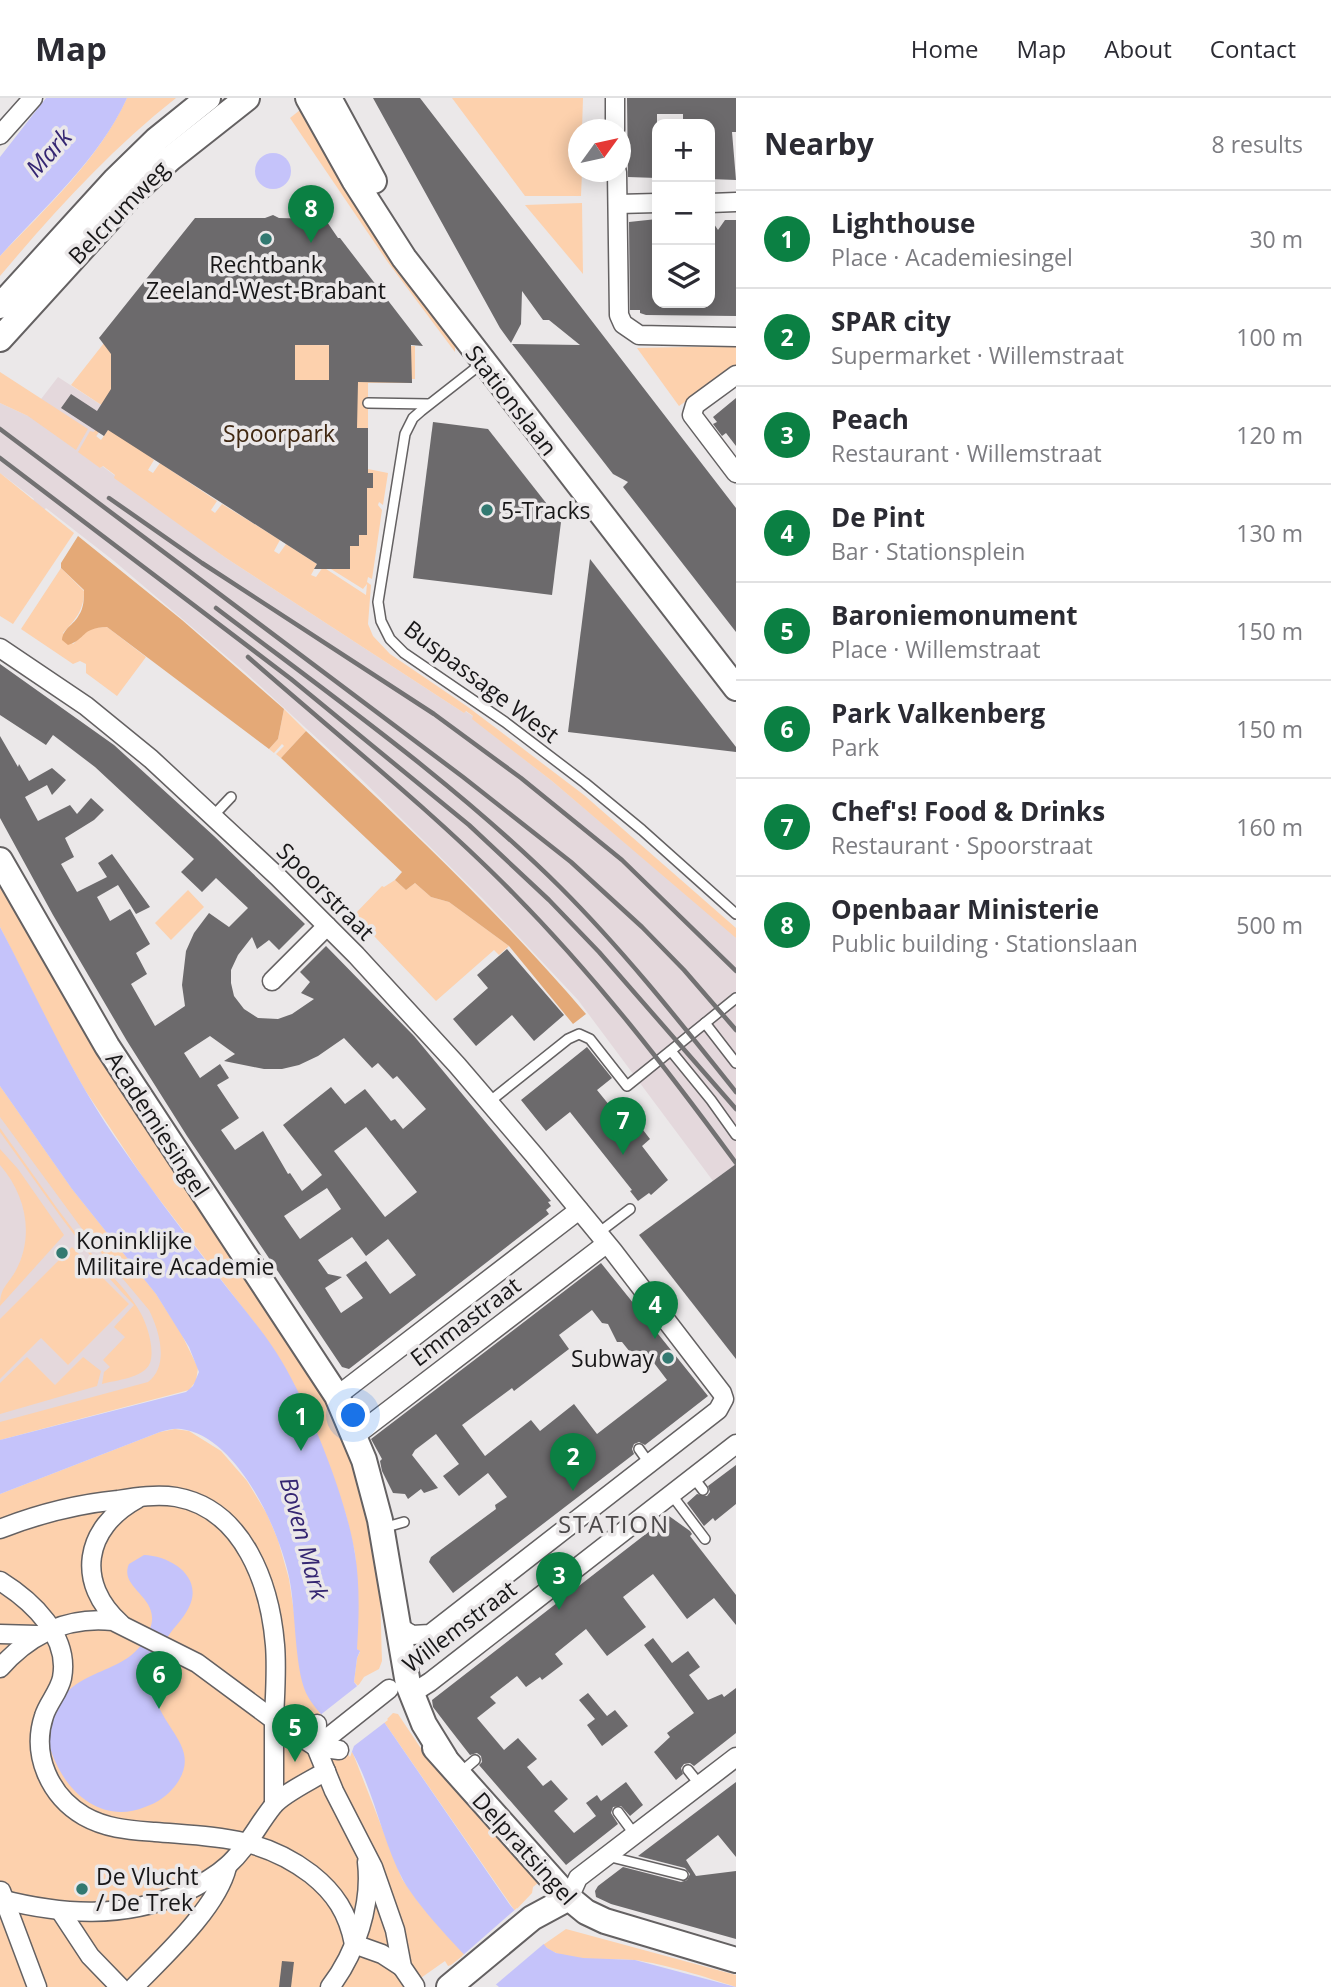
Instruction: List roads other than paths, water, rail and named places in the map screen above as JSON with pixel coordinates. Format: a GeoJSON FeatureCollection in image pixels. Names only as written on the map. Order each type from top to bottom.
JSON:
{"type":"FeatureCollection","features":[{"type":"Feature","properties":{"kind":"main road","name":"Belcrumweg"},"geometry":{"type":"LineString","coordinates":[[0,306],[115,180],[156,140],[208,98]]}},
{"type":"Feature","properties":{"kind":"main road","name":"Belcrumweg"},"geometry":{"type":"LineString","coordinates":[[0,339],[131,195],[171,158],[247,98]]}},
{"type":"Feature","properties":{"kind":"main road","name":"Stationslaan"},"geometry":{"type":"LineString","coordinates":[[308,98],[354,180],[404,258],[736,668]]}},
{"type":"Feature","properties":{"kind":"main road","name":"Stationslaan"},"geometry":{"type":"LineString","coordinates":[[330,98],[368,172],[415,250],[488,359],[736,688]]}},
{"type":"Feature","properties":{"kind":"main road","name":"Academiesingel"},"geometry":{"type":"LineString","coordinates":[[0,860],[107,1046],[337,1396],[393,1525],[389,1644],[396,1688]]}},
{"type":"Feature","properties":{"kind":"main road","name":"Academiesingel"},"geometry":{"type":"LineString","coordinates":[[390,1580],[399,1627],[396,1688]]}},
{"type":"Feature","properties":{"kind":"main road","name":"Delpratsingel"},"geometry":{"type":"LineString","coordinates":[[396,1688],[569,1898],[591,1915],[605,1921],[736,1960]]}},
{"type":"Feature","properties":{"kind":"main road"},"geometry":{"type":"LineString","coordinates":[[449,1987],[473,1979],[536,1922],[569,1898]]}},
{"type":"Feature","properties":{"kind":"street"},"geometry":{"type":"LineString","coordinates":[[0,135],[33,98]]}},
{"type":"Feature","properties":{"kind":"street"},"geometry":{"type":"LineString","coordinates":[[615,98],[615,119]]}},
{"type":"Feature","properties":{"kind":"street"},"geometry":{"type":"LineString","coordinates":[[617,182],[619,315],[623,324],[639,335],[736,337]]}},
{"type":"Feature","properties":{"kind":"street"},"geometry":{"type":"LineString","coordinates":[[715,202],[736,202]]}},
{"type":"Feature","properties":{"kind":"street"},"geometry":{"type":"LineString","coordinates":[[618,204],[652,203]]}},
{"type":"Feature","properties":{"kind":"street"},"geometry":{"type":"LineString","coordinates":[[736,375],[693,409],[695,419],[736,473]]}},
{"type":"Feature","properties":{"kind":"street","name":"Spoorstraat"},"geometry":{"type":"LineString","coordinates":[[0,648],[103,719],[151,759],[327,926],[391,991],[579,1210],[718,1385],[724,1399]]}},
{"type":"Feature","properties":{"kind":"street"},"geometry":{"type":"LineString","coordinates":[[272,981],[327,926]]}},
{"type":"Feature","properties":{"kind":"street","name":"Emmastraat"},"geometry":{"type":"LineString","coordinates":[[337,1396],[579,1210]]}},
{"type":"Feature","properties":{"kind":"street","name":"Emmastraat"},"geometry":{"type":"LineString","coordinates":[[355,1436],[432,1384],[601,1239]]}},
{"type":"Feature","properties":{"kind":"street","name":"Willemstraat"},"geometry":{"type":"LineString","coordinates":[[399,1627],[416,1636],[430,1634],[644,1456],[718,1410],[724,1399]]}},
{"type":"Feature","properties":{"kind":"street","name":"Willemstraat"},"geometry":{"type":"LineString","coordinates":[[325,1739],[396,1688],[430,1682],[671,1494],[698,1484],[736,1444]]}},
{"type":"Feature","properties":{"kind":"street"},"geometry":{"type":"LineString","coordinates":[[0,1529],[65,1508],[166,1496],[192,1502],[221,1519],[239,1537],[254,1560],[266,1593],[275,1645],[277,1684],[274,1804]]}},
{"type":"Feature","properties":{"kind":"street"},"geometry":{"type":"LineString","coordinates":[[131,1629],[102,1603],[90,1567],[97,1536],[122,1507],[140,1497]]}},
{"type":"Feature","properties":{"kind":"street"},"geometry":{"type":"LineString","coordinates":[[0,1581],[40,1614],[44,1632],[63,1661],[62,1679],[44,1714],[40,1743],[47,1775],[54,1789],[68,1804],[83,1815],[111,1828],[250,1842],[292,1862],[327,1888],[345,1910],[354,1944]]}},
{"type":"Feature","properties":{"kind":"street"},"geometry":{"type":"LineString","coordinates":[[0,1634],[44,1632],[71,1624],[102,1620],[131,1629],[170,1648],[224,1681],[274,1720],[325,1739],[326,1771],[365,1849],[388,1908],[402,1967],[415,1986]]}},
{"type":"Feature","properties":{"kind":"street"},"geometry":{"type":"LineString","coordinates":[[0,1668],[19,1649],[44,1632]]}},
{"type":"Feature","properties":{"kind":"street"},"geometry":{"type":"LineString","coordinates":[[569,1898],[578,1878],[736,1757]]}},
{"type":"Feature","properties":{"kind":"street"},"geometry":{"type":"LineString","coordinates":[[1,1896],[61,1912],[105,1912],[149,1906],[188,1891],[227,1867],[250,1842],[274,1804],[326,1771]]}},
{"type":"Feature","properties":{"kind":"street"},"geometry":{"type":"LineString","coordinates":[[330,1987],[354,1944],[360,1926],[366,1895],[365,1849]]}},
{"type":"Feature","properties":{"kind":"street"},"geometry":{"type":"LineString","coordinates":[[134,1987],[207,1907],[220,1889],[227,1867]]}},
{"type":"Feature","properties":{"kind":"street"},"geometry":{"type":"LineString","coordinates":[[1,1896],[37,1987]]}},
{"type":"Feature","properties":{"kind":"street"},"geometry":{"type":"LineString","coordinates":[[61,1912],[90,1956],[120,1987]]}},
{"type":"Feature","properties":{"kind":"street"},"geometry":{"type":"LineString","coordinates":[[354,1944],[383,1954],[402,1967]]}},
{"type":"Feature","properties":{"kind":"lane","name":"Buspassage West"},"geometry":{"type":"LineString","coordinates":[[488,359],[413,418],[402,444],[378,602],[385,631],[404,653],[505,722],[585,783],[736,914]]}},
{"type":"Feature","properties":{"kind":"lane"},"geometry":{"type":"LineString","coordinates":[[368,403],[430,404]]}},
{"type":"Feature","properties":{"kind":"lane"},"geometry":{"type":"LineString","coordinates":[[213,816],[231,797]]}},
{"type":"Feature","properties":{"kind":"lane"},"geometry":{"type":"LineString","coordinates":[[489,1102],[568,1039],[579,1034],[590,1039],[627,1086],[736,998]]}},
{"type":"Feature","properties":{"kind":"lane"},"geometry":{"type":"LineString","coordinates":[[705,1023],[736,1063]]}},
{"type":"Feature","properties":{"kind":"lane"},"geometry":{"type":"LineString","coordinates":[[671,1051],[736,1135]]}},
{"type":"Feature","properties":{"kind":"lane"},"geometry":{"type":"LineString","coordinates":[[601,1239],[629,1209]]}},
{"type":"Feature","properties":{"kind":"lane"},"geometry":{"type":"LineString","coordinates":[[671,1494],[705,1539]]}},
{"type":"Feature","properties":{"kind":"lane"},"geometry":{"type":"LineString","coordinates":[[688,1770],[699,1785]]}},
{"type":"Feature","properties":{"kind":"lane"},"geometry":{"type":"LineString","coordinates":[[618,1812],[635,1835]]}},
{"type":"Feature","properties":{"kind":"lane"},"geometry":{"type":"LineString","coordinates":[[607,1856],[683,1875]]}},
{"type":"Feature","properties":{"kind":"water","name":"Mark"},"geometry":{"type":"Polygon","coordinates":[[[46,98],[127,98],[102,142],[86,162],[0,256],[0,157],[46,98]]]}},
{"type":"Feature","properties":{"kind":"water"},"geometry":{"type":"Polygon","coordinates":[[[273,153],[286,158],[291,171],[286,184],[273,189],[260,184],[255,171],[260,158],[273,153]]]}},
{"type":"Feature","properties":{"kind":"water","name":"Boven Mark"},"geometry":{"type":"Polygon","coordinates":[[[0,927],[98,1111],[165,1207],[269,1342],[301,1396],[334,1478],[355,1554],[359,1601],[357,1649],[360,1651],[354,1682],[510,1905],[547,1948],[556,1953],[583,1958],[635,1960],[736,1987],[499,1987],[461,1951],[421,1906],[403,1880],[360,1767],[352,1752],[306,1693],[299,1668],[289,1577],[276,1535],[265,1511],[237,1466],[220,1448],[201,1435],[170,1429],[0,1494],[0,1440],[186,1392],[193,1386],[199,1372],[189,1347],[156,1294],[72,1189],[0,1086],[0,927]]]}},
{"type":"Feature","properties":{"kind":"water"},"geometry":{"type":"Polygon","coordinates":[[[144,1555],[155,1556],[175,1564],[189,1579],[192,1588],[188,1609],[161,1649],[154,1680],[159,1708],[183,1750],[185,1761],[183,1773],[162,1799],[145,1807],[117,1812],[92,1804],[71,1787],[54,1758],[48,1729],[61,1699],[73,1687],[130,1656],[141,1645],[150,1629],[150,1609],[127,1573],[129,1564],[144,1555]]]}},
{"type":"Feature","properties":{"kind":"railway"},"geometry":{"type":"LineString","coordinates":[[0,429],[463,777],[571,862],[642,927],[736,1030]]}},
{"type":"Feature","properties":{"kind":"railway"},"geometry":{"type":"LineString","coordinates":[[0,458],[291,679],[469,825],[549,900],[599,952],[736,1109]]}},
{"type":"Feature","properties":{"kind":"railway"},"geometry":{"type":"LineString","coordinates":[[109,498],[202,563],[434,714],[521,778],[622,860],[736,971]]}},
{"type":"Feature","properties":{"kind":"railway"},"geometry":{"type":"LineString","coordinates":[[216,608],[436,776],[520,849],[607,936],[736,1092]]}},
{"type":"Feature","properties":{"kind":"railway"},"geometry":{"type":"LineString","coordinates":[[248,657],[416,802],[544,925],[630,1024],[736,1163]]}},
{"type":"Feature","properties":{"kind":"place","name":"Rechtbank Zeeland-West-Brabant"},"geometry":{"type":"Point","coordinates":[266,239]}},
{"type":"Feature","properties":{"kind":"place","name":"Openbaar Ministerie"},"geometry":{"type":"Point","coordinates":[311,243]}},
{"type":"Feature","properties":{"kind":"place","name":"5-Tracks"},"geometry":{"type":"Point","coordinates":[487,510]}},
{"type":"Feature","properties":{"kind":"place","name":"Chef's! Food & Drinks"},"geometry":{"type":"Point","coordinates":[623,1155]}},
{"type":"Feature","properties":{"kind":"place","name":"Koninklijke Militaire Academie"},"geometry":{"type":"Point","coordinates":[62,1253]}},
{"type":"Feature","properties":{"kind":"place","name":"De Pint"},"geometry":{"type":"Point","coordinates":[655,1339]}},
{"type":"Feature","properties":{"kind":"place","name":"Subway"},"geometry":{"type":"Point","coordinates":[668,1358]}},
{"type":"Feature","properties":{"kind":"place","name":"Lighthouse"},"geometry":{"type":"Point","coordinates":[301,1451]}},
{"type":"Feature","properties":{"kind":"place","name":"SPAR city"},"geometry":{"type":"Point","coordinates":[573,1491]}},
{"type":"Feature","properties":{"kind":"place","name":"Peach"},"geometry":{"type":"Point","coordinates":[559,1610]}},
{"type":"Feature","properties":{"kind":"place","name":"Park Valkenberg"},"geometry":{"type":"Point","coordinates":[159,1709]}},
{"type":"Feature","properties":{"kind":"place","name":"Baroniemonument"},"geometry":{"type":"Point","coordinates":[295,1762]}},
{"type":"Feature","properties":{"kind":"place","name":"De Vlucht / De Trek"},"geometry":{"type":"Point","coordinates":[82,1889]}},
{"type":"Feature","properties":{"kind":"district","name":"STATION"},"geometry":{"type":"Point","coordinates":[614,1523]}},
{"type":"Feature","properties":{"kind":"park label","name":"Spoorpark"},"geometry":{"type":"Point","coordinates":[279,433]}}]}
